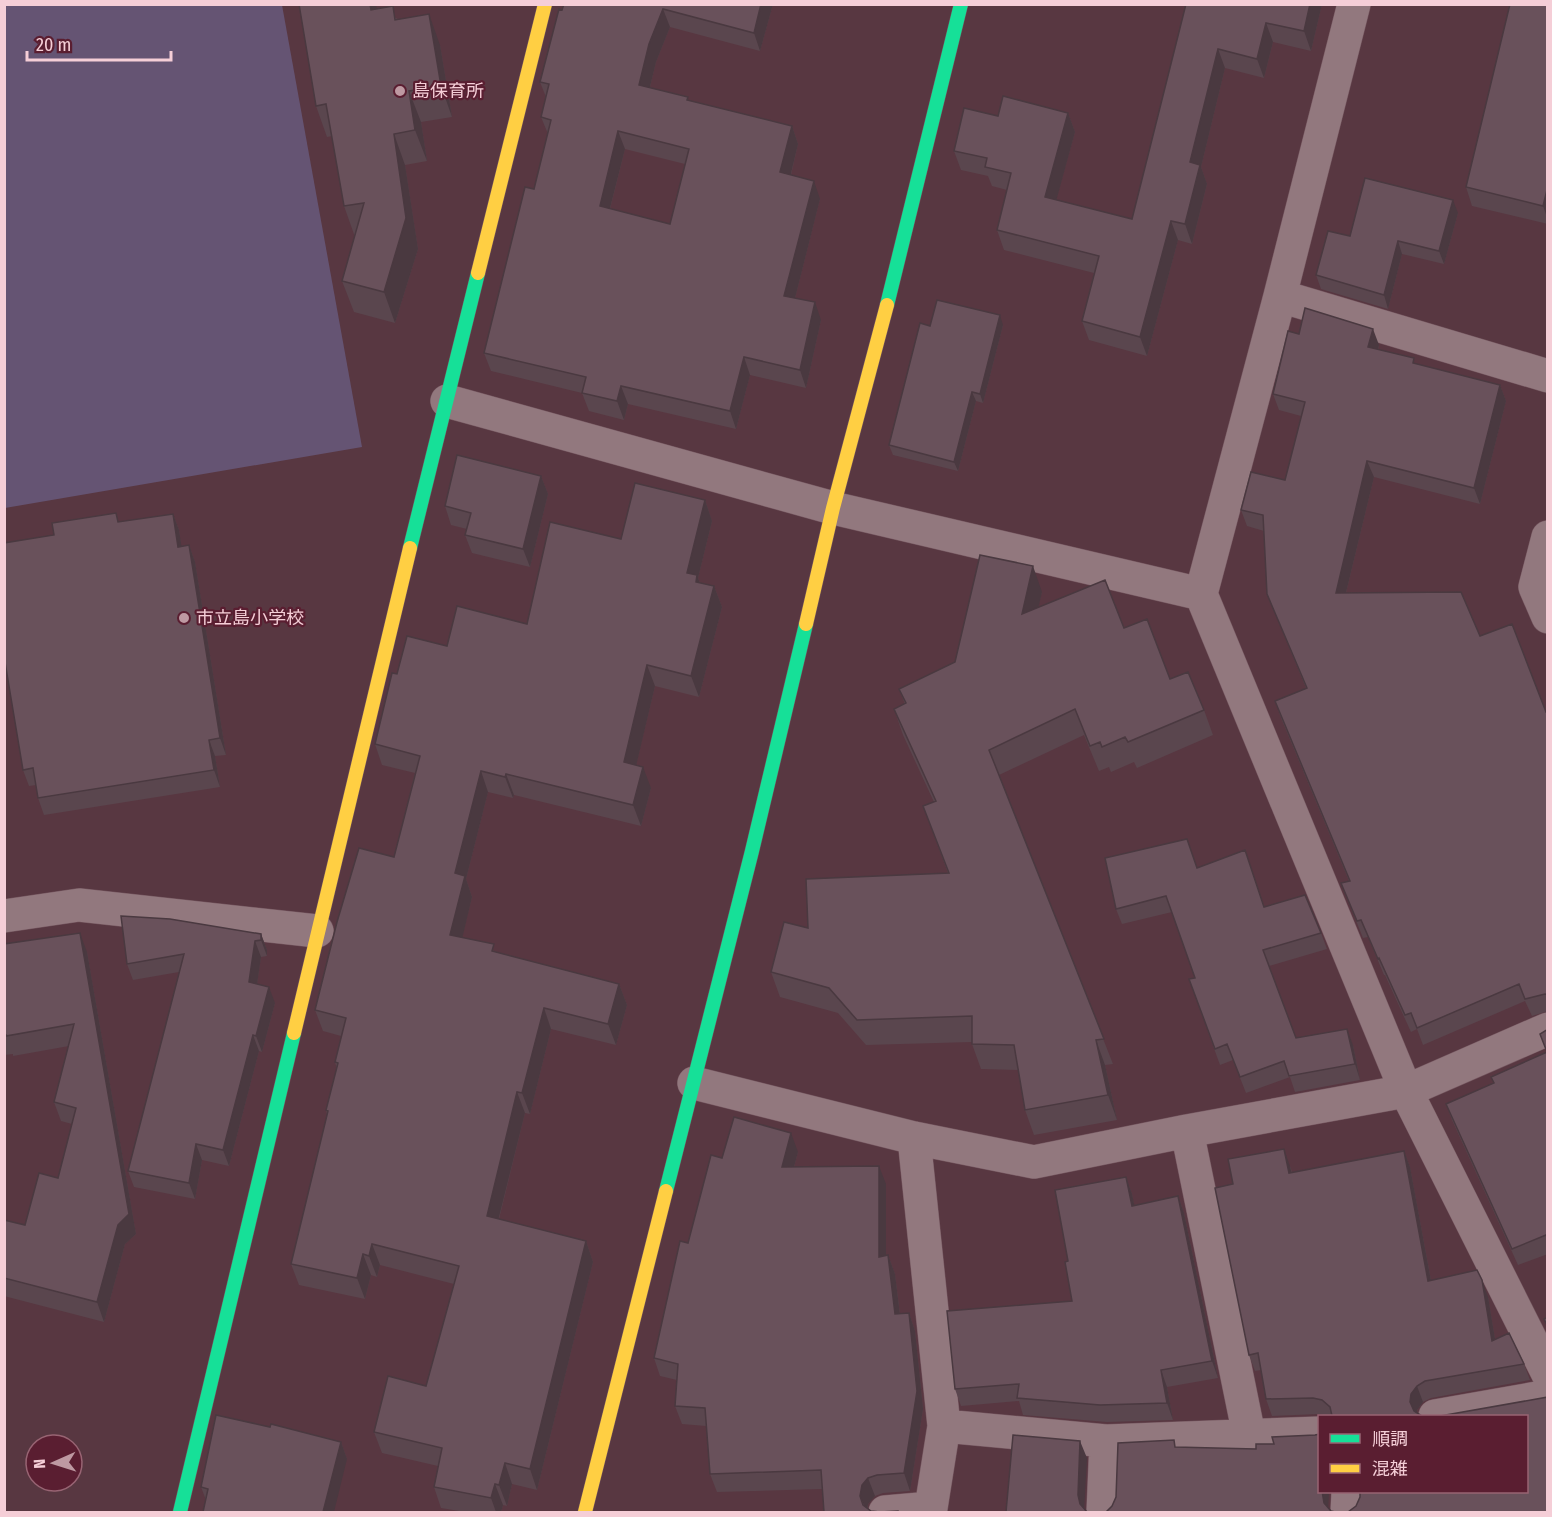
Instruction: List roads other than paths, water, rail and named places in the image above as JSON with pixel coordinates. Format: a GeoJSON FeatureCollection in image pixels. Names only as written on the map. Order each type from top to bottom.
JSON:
{"type":"FeatureCollection","features":[{"type":"Feature","properties":{"kind":"street"},"geometry":{"type":"LineString","coordinates":[[180,1512],[317,931],[545,4]]}},
{"type":"Feature","properties":{"kind":"street"},"geometry":{"type":"LineString","coordinates":[[585,1512],[694,1083],[833,508],[905,239],[961,4]]}},
{"type":"Feature","properties":{"kind":"street"},"geometry":{"type":"LineString","coordinates":[[1354,4],[1201,594],[1406,1091],[1548,1374]]}},
{"type":"Feature","properties":{"kind":"street"},"geometry":{"type":"LineString","coordinates":[[1280,296],[1548,376]]}},
{"type":"Feature","properties":{"kind":"street"},"geometry":{"type":"LineString","coordinates":[[447,401],[833,508],[1201,594]]}},
{"type":"Feature","properties":{"kind":"street"},"geometry":{"type":"LineString","coordinates":[[1548,537],[1535,587],[1548,617]]}},
{"type":"Feature","properties":{"kind":"street"},"geometry":{"type":"LineString","coordinates":[[4,915],[79,905],[317,931]]}},
{"type":"Feature","properties":{"kind":"street"},"geometry":{"type":"LineString","coordinates":[[694,1083],[914,1138],[1034,1161],[1406,1091],[1548,1029]]}},
{"type":"Feature","properties":{"kind":"street"},"geometry":{"type":"LineString","coordinates":[[1187,1131],[1249,1435]]}},
{"type":"Feature","properties":{"kind":"street"},"geometry":{"type":"LineString","coordinates":[[885,1512],[931,1508],[944,1426],[914,1138]]}},
{"type":"Feature","properties":{"kind":"street"},"geometry":{"type":"LineString","coordinates":[[1441,1415],[1548,1396]]}},
{"type":"Feature","properties":{"kind":"street"},"geometry":{"type":"LineString","coordinates":[[944,1426],[1106,1441],[1318,1433]]}},
{"type":"Feature","properties":{"kind":"street"},"geometry":{"type":"LineString","coordinates":[[1103,1512],[1106,1441]]}},
{"type":"Feature","properties":{"kind":"street"},"geometry":{"type":"LineString","coordinates":[[1347,1512],[1348,1493]]}},
{"type":"Feature","properties":{"kind":"place","name":"島保育所"},"geometry":{"type":"Point","coordinates":[400,91]}},
{"type":"Feature","properties":{"kind":"place","name":"市立島小学校"},"geometry":{"type":"Point","coordinates":[184,618]}}]}
